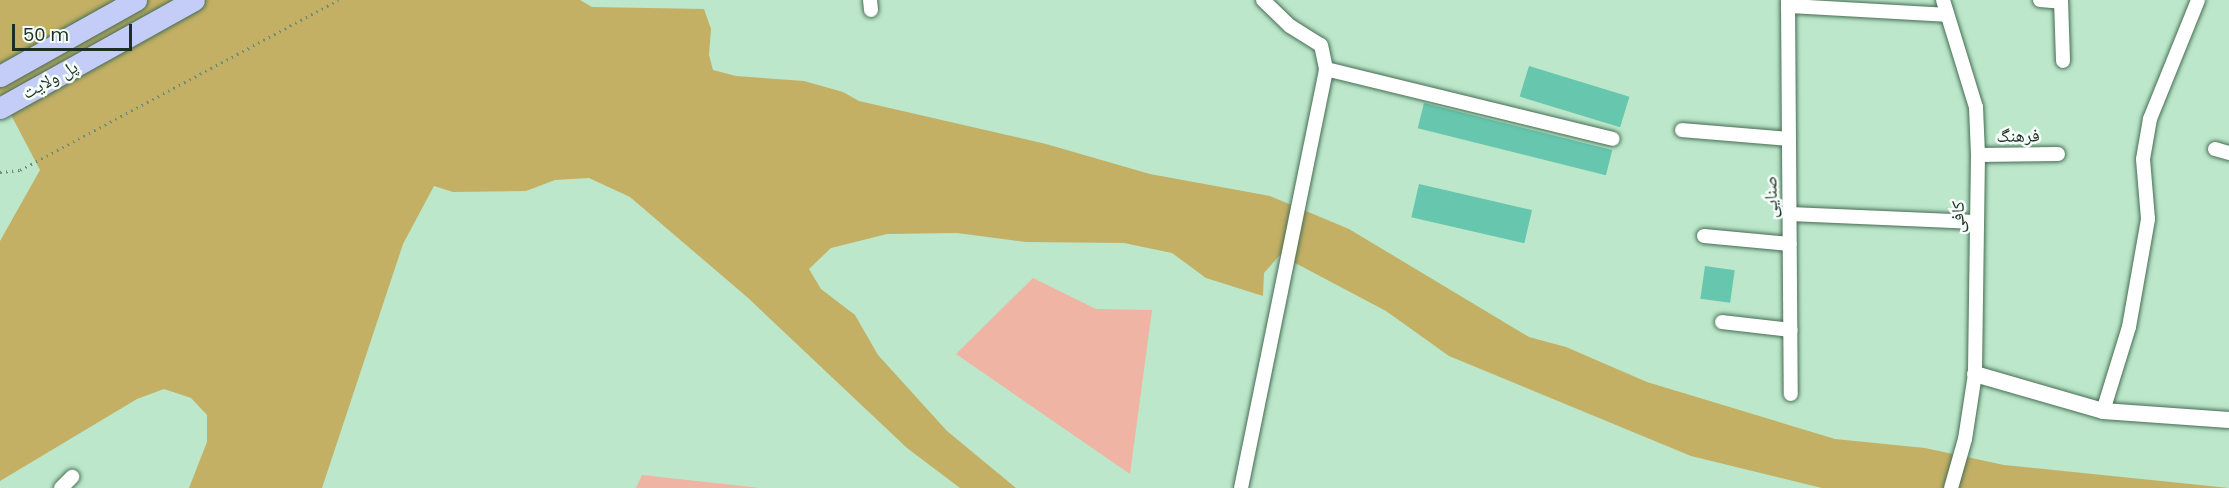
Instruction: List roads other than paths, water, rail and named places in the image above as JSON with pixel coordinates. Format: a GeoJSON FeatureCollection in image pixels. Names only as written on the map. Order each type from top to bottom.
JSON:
{"type":"FeatureCollection","features":[{"type":"Feature","properties":{"kind":"main road","name":"پل ولایت"},"geometry":{"type":"LineString","coordinates":[[0,76],[136,0]]}},
{"type":"Feature","properties":{"kind":"main road","name":"پل ولایت"},"geometry":{"type":"LineString","coordinates":[[0,108],[194,0]]}},
{"type":"Feature","properties":{"kind":"street"},"geometry":{"type":"LineString","coordinates":[[1241,488],[1326,69],[1321,45],[1290,26],[1263,0]]}},
{"type":"Feature","properties":{"kind":"street","name":"کافی"},"geometry":{"type":"LineString","coordinates":[[1943,0],[1976,107],[1978,155],[1975,374],[1965,439],[1951,488]]}},
{"type":"Feature","properties":{"kind":"street"},"geometry":{"type":"LineString","coordinates":[[2040,0],[2061,1],[2063,62]]}},
{"type":"Feature","properties":{"kind":"street"},"geometry":{"type":"LineString","coordinates":[[2103,411],[2129,327],[2148,219],[2144,159],[2150,119],[2198,0]]}},
{"type":"Feature","properties":{"kind":"street"},"geometry":{"type":"LineString","coordinates":[[1788,3],[1947,15]]}},
{"type":"Feature","properties":{"kind":"street","name":"صنایی"},"geometry":{"type":"LineString","coordinates":[[1788,3],[1791,394]]}},
{"type":"Feature","properties":{"kind":"street"},"geometry":{"type":"LineString","coordinates":[[1326,69],[1613,139]]}},
{"type":"Feature","properties":{"kind":"street"},"geometry":{"type":"LineString","coordinates":[[1682,130],[1789,139]]}},
{"type":"Feature","properties":{"kind":"street"},"geometry":{"type":"LineString","coordinates":[[2215,149],[2229,153]]}},
{"type":"Feature","properties":{"kind":"street","name":"فرهنگ"},"geometry":{"type":"LineString","coordinates":[[1978,155],[2058,154]]}},
{"type":"Feature","properties":{"kind":"street"},"geometry":{"type":"LineString","coordinates":[[1790,214],[1976,222]]}},
{"type":"Feature","properties":{"kind":"street"},"geometry":{"type":"LineString","coordinates":[[1704,236],[1790,244]]}},
{"type":"Feature","properties":{"kind":"street"},"geometry":{"type":"LineString","coordinates":[[1722,322],[1791,330]]}},
{"type":"Feature","properties":{"kind":"street"},"geometry":{"type":"LineString","coordinates":[[1975,374],[2103,411],[2229,420]]}},
{"type":"Feature","properties":{"kind":"street"},"geometry":{"type":"LineString","coordinates":[[62,488],[72,477]]}}]}
